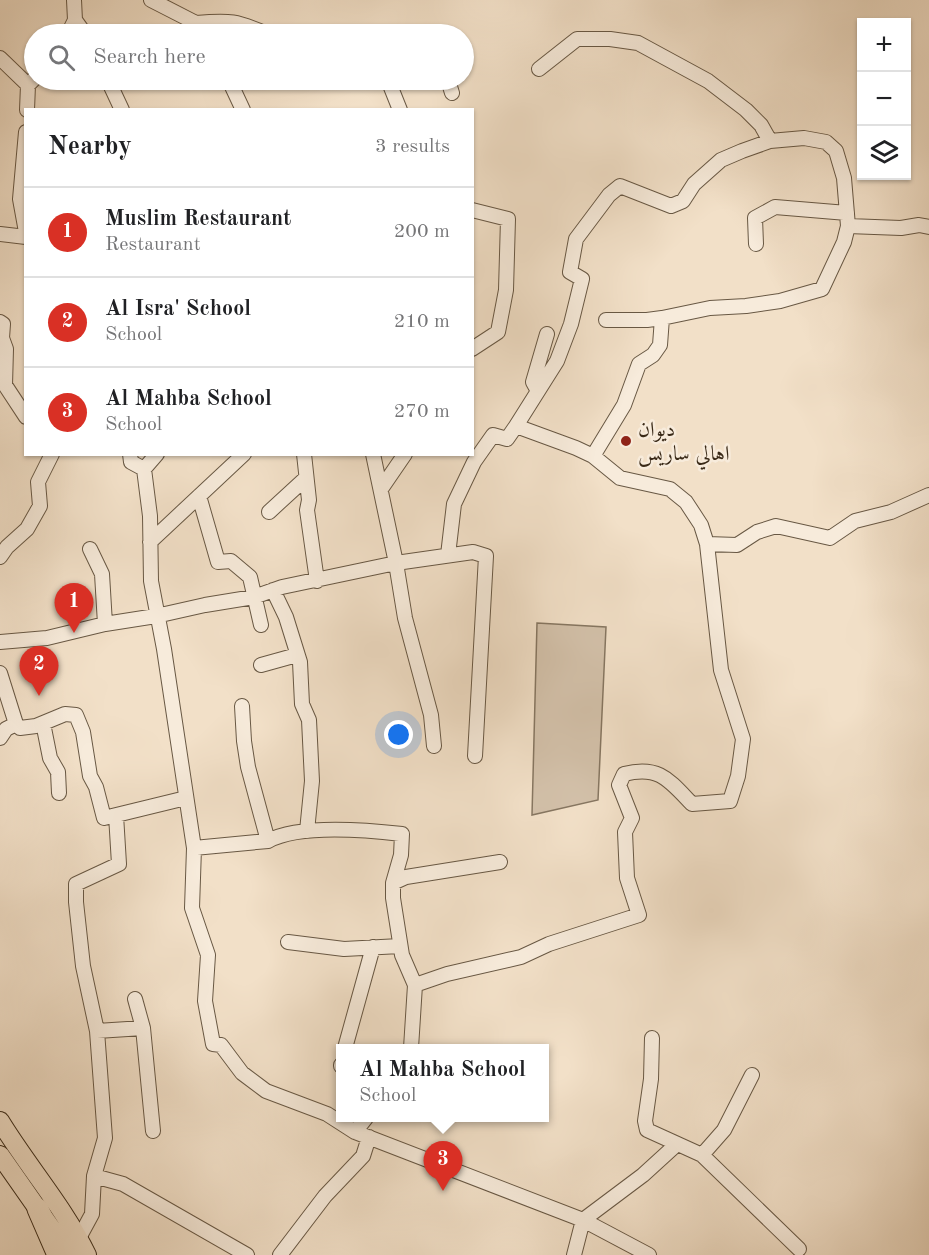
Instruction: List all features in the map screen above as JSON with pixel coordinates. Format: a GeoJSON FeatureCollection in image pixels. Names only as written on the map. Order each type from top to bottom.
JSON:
{"type":"FeatureCollection","features":[{"type":"Feature","properties":{"kind":"highway"},"geometry":{"type":"LineString","coordinates":[[44,1217],[58,1255]]}},
{"type":"Feature","properties":{"kind":"main road"},"geometry":{"type":"LineString","coordinates":[[0,1121],[8,1150],[44,1217],[70,1255]]}},
{"type":"Feature","properties":{"kind":"main road"},"geometry":{"type":"LineString","coordinates":[[8,1150],[66,1215],[83,1247]]}},
{"type":"Feature","properties":{"kind":"street"},"geometry":{"type":"LineString","coordinates":[[73,24],[75,20],[74,0]]}},
{"type":"Feature","properties":{"kind":"street"},"geometry":{"type":"LineString","coordinates":[[151,0],[191,24]]}},
{"type":"Feature","properties":{"kind":"street"},"geometry":{"type":"LineString","coordinates":[[75,20],[78,24]]}},
{"type":"Feature","properties":{"kind":"street"},"geometry":{"type":"LineString","coordinates":[[212,24],[226,20],[242,24]]}},
{"type":"Feature","properties":{"kind":"street"},"geometry":{"type":"LineString","coordinates":[[539,69],[577,39],[610,39],[638,43],[708,81],[762,125],[770,141]]}},
{"type":"Feature","properties":{"kind":"street"},"geometry":{"type":"LineString","coordinates":[[0,58],[24,77]]}},
{"type":"Feature","properties":{"kind":"street"},"geometry":{"type":"LineString","coordinates":[[27,108],[30,90]]}},
{"type":"Feature","properties":{"kind":"street"},"geometry":{"type":"LineString","coordinates":[[113,90],[121,108]]}},
{"type":"Feature","properties":{"kind":"street"},"geometry":{"type":"LineString","coordinates":[[234,90],[242,108]]}},
{"type":"Feature","properties":{"kind":"street"},"geometry":{"type":"LineString","coordinates":[[392,90],[399,108]]}},
{"type":"Feature","properties":{"kind":"street"},"geometry":{"type":"LineString","coordinates":[[448,555],[454,504],[474,462],[493,435],[507,439],[557,361],[571,324],[582,279],[570,272],[576,239],[609,195],[620,186],[671,206],[683,201],[694,184],[721,160],[770,141],[804,138],[826,142],[836,151],[844,178],[847,219],[844,242],[822,288],[780,301],[710,308],[647,320],[606,320]]}},
{"type":"Feature","properties":{"kind":"street"},"geometry":{"type":"LineString","coordinates":[[24,154],[20,199],[24,221]]}},
{"type":"Feature","properties":{"kind":"street"},"geometry":{"type":"LineString","coordinates":[[756,244],[755,218],[776,207],[901,228],[929,226]]}},
{"type":"Feature","properties":{"kind":"street"},"geometry":{"type":"LineString","coordinates":[[474,210],[508,219],[506,290],[498,332],[474,348]]}},
{"type":"Feature","properties":{"kind":"street"},"geometry":{"type":"LineString","coordinates":[[0,234],[24,237]]}},
{"type":"Feature","properties":{"kind":"street"},"geometry":{"type":"LineString","coordinates":[[594,456],[624,405],[639,364],[653,355],[660,345],[662,318]]}},
{"type":"Feature","properties":{"kind":"street"},"geometry":{"type":"LineString","coordinates":[[0,322],[3,324],[2,338],[6,349],[5,385],[24,414]]}},
{"type":"Feature","properties":{"kind":"street"},"geometry":{"type":"LineString","coordinates":[[538,391],[533,382],[547,334]]}},
{"type":"Feature","properties":{"kind":"street"},"geometry":{"type":"LineString","coordinates":[[415,985],[447,974],[521,957],[549,944],[639,915],[627,878],[625,832],[632,818],[619,785],[624,774],[639,770],[656,771],[692,804],[730,801],[738,776],[743,739],[721,670],[707,544],[701,525],[686,502],[670,489],[620,478],[594,456],[516,426]]}},
{"type":"Feature","properties":{"kind":"street"},"geometry":{"type":"LineString","coordinates":[[0,557],[7,547],[27,529],[40,506],[38,483],[51,456]]}},
{"type":"Feature","properties":{"kind":"street"},"geometry":{"type":"LineString","coordinates":[[130,456],[131,462],[144,469]]}},
{"type":"Feature","properties":{"kind":"street"},"geometry":{"type":"LineString","coordinates":[[155,456],[144,469],[150,516],[151,582],[164,649],[194,848],[192,908],[208,955],[205,1000],[213,1044],[221,1045],[242,1073],[266,1090],[336,1120]]}},
{"type":"Feature","properties":{"kind":"street"},"geometry":{"type":"LineString","coordinates":[[150,542],[242,456]]}},
{"type":"Feature","properties":{"kind":"street"},"geometry":{"type":"LineString","coordinates":[[304,456],[309,500],[307,510],[317,581]]}},
{"type":"Feature","properties":{"kind":"street"},"geometry":{"type":"LineString","coordinates":[[373,456],[411,647],[431,715],[434,746]]}},
{"type":"Feature","properties":{"kind":"street"},"geometry":{"type":"LineString","coordinates":[[381,489],[404,456]]}},
{"type":"Feature","properties":{"kind":"street"},"geometry":{"type":"LineString","coordinates":[[269,512],[306,478]]}},
{"type":"Feature","properties":{"kind":"street"},"geometry":{"type":"LineString","coordinates":[[707,544],[737,544],[757,532],[776,526],[830,538],[855,521],[891,512],[929,495]]}},
{"type":"Feature","properties":{"kind":"street"},"geometry":{"type":"LineString","coordinates":[[199,496],[218,562],[231,561],[250,578],[261,625]]}},
{"type":"Feature","properties":{"kind":"street"},"geometry":{"type":"LineString","coordinates":[[90,549],[102,574],[105,624]]}},
{"type":"Feature","properties":{"kind":"street"},"geometry":{"type":"LineString","coordinates":[[0,642],[47,638],[105,624],[254,597],[273,590],[396,563],[473,552],[486,556],[475,756]]}},
{"type":"Feature","properties":{"kind":"street"},"geometry":{"type":"LineString","coordinates":[[273,590],[286,617],[300,662],[302,704],[309,720],[312,781],[307,831]]}},
{"type":"Feature","properties":{"kind":"street"},"geometry":{"type":"LineString","coordinates":[[261,665],[297,655]]}},
{"type":"Feature","properties":{"kind":"street"},"geometry":{"type":"LineString","coordinates":[[1,679],[16,724],[20,728],[43,723],[66,714],[76,715],[83,732],[90,776],[96,788],[104,818],[186,798]]}},
{"type":"Feature","properties":{"kind":"street"},"geometry":{"type":"LineString","coordinates":[[242,706],[248,768],[268,841]]}},
{"type":"Feature","properties":{"kind":"street"},"geometry":{"type":"LineString","coordinates":[[43,723],[50,758],[57,772],[59,793]]}},
{"type":"Feature","properties":{"kind":"street"},"geometry":{"type":"LineString","coordinates":[[0,738],[6,729],[16,724]]}},
{"type":"Feature","properties":{"kind":"street"},"geometry":{"type":"LineString","coordinates":[[83,1247],[92,1214],[94,1176],[105,1138],[98,1031],[83,966],[76,884],[119,864],[116,815]]}},
{"type":"Feature","properties":{"kind":"street"},"geometry":{"type":"LineString","coordinates":[[194,848],[268,841],[275,837],[307,831],[362,830],[402,834],[401,855],[393,883],[393,898],[402,955],[415,985],[411,1044]]}},
{"type":"Feature","properties":{"kind":"street"},"geometry":{"type":"LineString","coordinates":[[393,883],[406,877],[500,862]]}},
{"type":"Feature","properties":{"kind":"street"},"geometry":{"type":"LineString","coordinates":[[288,942],[344,949],[400,946]]}},
{"type":"Feature","properties":{"kind":"street"},"geometry":{"type":"LineString","coordinates":[[346,1044],[373,947]]}},
{"type":"Feature","properties":{"kind":"street"},"geometry":{"type":"LineString","coordinates":[[135,999],[143,1028],[153,1131]]}},
{"type":"Feature","properties":{"kind":"street"},"geometry":{"type":"LineString","coordinates":[[98,1031],[143,1028]]}},
{"type":"Feature","properties":{"kind":"street"},"geometry":{"type":"LineString","coordinates":[[651,1038],[651,1078],[645,1121],[647,1130],[702,1155],[799,1249]]}},
{"type":"Feature","properties":{"kind":"street"},"geometry":{"type":"LineString","coordinates":[[702,1155],[724,1130],[752,1075]]}},
{"type":"Feature","properties":{"kind":"street"},"geometry":{"type":"LineString","coordinates":[[339,1122],[355,1132],[583,1220],[649,1255]]}},
{"type":"Feature","properties":{"kind":"street"},"geometry":{"type":"LineString","coordinates":[[355,1132],[363,1122]]}},
{"type":"Feature","properties":{"kind":"street"},"geometry":{"type":"LineString","coordinates":[[280,1255],[325,1196],[363,1156],[369,1137]]}},
{"type":"Feature","properties":{"kind":"street"},"geometry":{"type":"LineString","coordinates":[[574,1255],[583,1220],[643,1175],[677,1144]]}},
{"type":"Feature","properties":{"kind":"street"},"geometry":{"type":"LineString","coordinates":[[94,1176],[123,1184],[247,1255]]}},
{"type":"Feature","properties":{"kind":"street"},"geometry":{"type":"LineString","coordinates":[[44,1217],[66,1215]]}},
{"type":"Feature","properties":{"kind":"shaded area"},"geometry":{"type":"Polygon","coordinates":[[[537,623],[606,627],[598,800],[532,815],[537,623]]]}},
{"type":"Feature","properties":{"kind":"place","name":"ديوان اهالي ساريس"},"geometry":{"type":"Point","coordinates":[626,441]}},
{"type":"Feature","properties":{"kind":"place","name":"Muslim Restaurant"},"geometry":{"type":"Point","coordinates":[74,633]}},
{"type":"Feature","properties":{"kind":"place","name":"Al Isra' School"},"geometry":{"type":"Point","coordinates":[39,696]}},
{"type":"Feature","properties":{"kind":"place","name":"Al Mahba School"},"geometry":{"type":"Point","coordinates":[443,1191]}}]}
